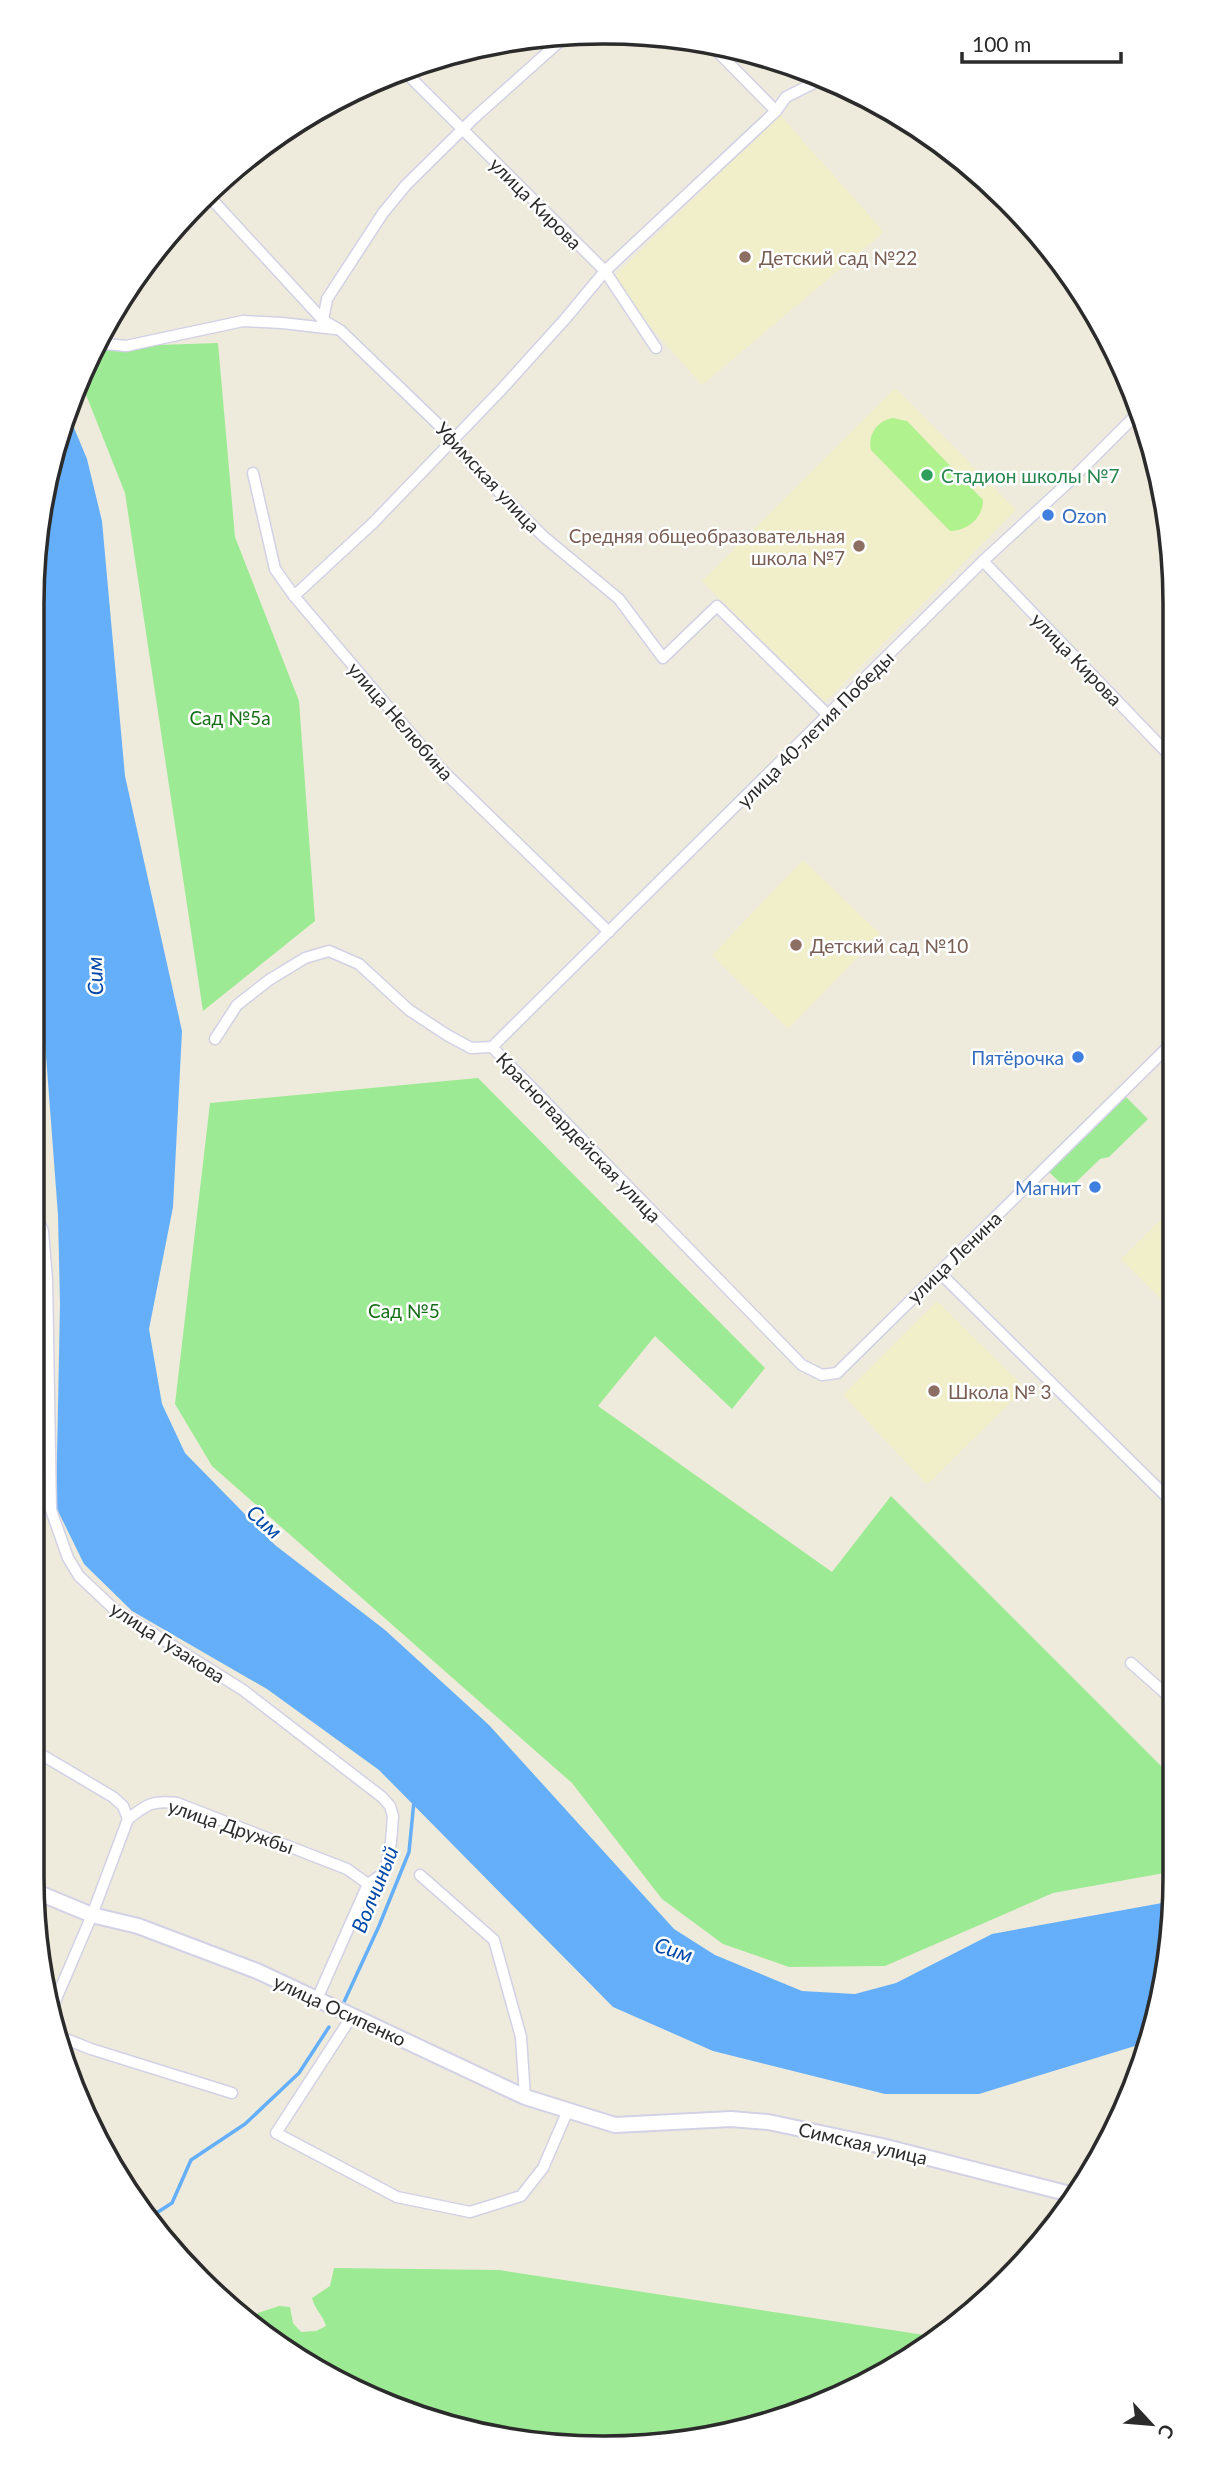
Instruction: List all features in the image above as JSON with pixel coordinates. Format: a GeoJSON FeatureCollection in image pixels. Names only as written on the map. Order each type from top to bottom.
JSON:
{"type":"FeatureCollection","features":[{"type":"Feature","properties":{"kind":"main road","name":"улица Осипенко"},"geometry":{"type":"LineString","coordinates":[[45,1895],[93,1915],[138,1926],[257,1971],[525,2097],[615,2125],[645,2125]]}},
{"type":"Feature","properties":{"kind":"main road","name":"Симская улица"},"geometry":{"type":"LineString","coordinates":[[645,2125],[731,2119],[768,2122],[1065,2193]]}},
{"type":"Feature","properties":{"kind":"street"},"geometry":{"type":"LineString","coordinates":[[323,320],[327,299],[383,213],[406,185],[555,46]]}},
{"type":"Feature","properties":{"kind":"street"},"geometry":{"type":"LineString","coordinates":[[723,57],[776,111]]}},
{"type":"Feature","properties":{"kind":"street","name":"улица Кирова"},"geometry":{"type":"LineString","coordinates":[[412,78],[605,271],[656,348]]}},
{"type":"Feature","properties":{"kind":"street"},"geometry":{"type":"LineString","coordinates":[[294,596],[373,523],[453,440],[534,355],[605,271],[776,111],[786,97],[812,84]]}},
{"type":"Feature","properties":{"kind":"street","name":"Уфимская улица"},"geometry":{"type":"LineString","coordinates":[[214,202],[323,320],[340,330],[453,440],[471,464],[543,536],[619,599],[663,658],[718,606],[829,716]]}},
{"type":"Feature","properties":{"kind":"street"},"geometry":{"type":"LineString","coordinates":[[107,345],[126,346],[243,321],[340,330]]}},
{"type":"Feature","properties":{"kind":"street","name":"улица 40-летия Победы"},"geometry":{"type":"LineString","coordinates":[[492,1048],[983,561],[1072,480],[1132,419]]}},
{"type":"Feature","properties":{"kind":"street","name":"улица Нелюбина"},"geometry":{"type":"LineString","coordinates":[[253,473],[275,569],[294,596],[440,768],[609,932]]}},
{"type":"Feature","properties":{"kind":"street","name":"улица Кирова"},"geometry":{"type":"LineString","coordinates":[[983,561],[1163,749]]}},
{"type":"Feature","properties":{"kind":"street","name":"Красногвардейская улица"},"geometry":{"type":"LineString","coordinates":[[215,1039],[237,1005],[269,980],[305,958],[329,951],[359,964],[409,1010],[447,1035],[471,1048],[492,1048],[802,1365],[822,1376]]}},
{"type":"Feature","properties":{"kind":"street","name":"улица Ленина"},"geometry":{"type":"LineString","coordinates":[[822,1376],[836,1373],[1163,1053]]}},
{"type":"Feature","properties":{"kind":"street","name":"улица Гузакова"},"geometry":{"type":"LineString","coordinates":[[44,1243],[51,1510],[68,1558],[79,1576],[114,1609],[214,1669],[243,1690],[366,1783],[390,1806],[393,1816],[391,1842],[384,1872],[368,1884],[317,1999]]}},
{"type":"Feature","properties":{"kind":"street"},"geometry":{"type":"LineString","coordinates":[[939,1272],[1163,1493]]}},
{"type":"Feature","properties":{"kind":"street"},"geometry":{"type":"LineString","coordinates":[[1131,1663],[1163,1691]]}},
{"type":"Feature","properties":{"kind":"street"},"geometry":{"type":"LineString","coordinates":[[44,1756],[114,1797],[128,1819],[93,1915],[57,1996]]}},
{"type":"Feature","properties":{"kind":"street","name":"улица Дружбы"},"geometry":{"type":"LineString","coordinates":[[128,1819],[143,1807],[158,1801],[177,1803],[347,1869],[368,1884]]}},
{"type":"Feature","properties":{"kind":"street"},"geometry":{"type":"LineString","coordinates":[[420,1875],[494,1940],[521,2037],[525,2097]]}},
{"type":"Feature","properties":{"kind":"street"},"geometry":{"type":"LineString","coordinates":[[352,2016],[276,2133],[397,2197],[470,2212],[521,2196],[543,2168],[568,2110]]}},
{"type":"Feature","properties":{"kind":"street"},"geometry":{"type":"LineString","coordinates":[[68,2040],[232,2093]]}},
{"type":"Feature","properties":{"kind":"shaded area","name":"Детский сад №22"},"geometry":{"type":"Polygon","coordinates":[[[779,114],[884,232],[702,385],[610,281],[779,114]]]}},
{"type":"Feature","properties":{"kind":"shaded area","name":"Средняя общеобразовательная школа №7"},"geometry":{"type":"Polygon","coordinates":[[[895,388],[1016,510],[824,703],[702,581],[895,388]]]}},
{"type":"Feature","properties":{"kind":"shaded area","name":"Детский сад №10"},"geometry":{"type":"Polygon","coordinates":[[[803,860],[880,934],[788,1029],[712,955],[803,860]]]}},
{"type":"Feature","properties":{"kind":"shaded area"},"geometry":{"type":"Polygon","coordinates":[[[1163,1217],[1163,1301],[1121,1259],[1163,1217]]]}},
{"type":"Feature","properties":{"kind":"shaded area","name":"Школа № 3"},"geometry":{"type":"Polygon","coordinates":[[[937,1301],[1025,1388],[927,1485],[843,1395],[937,1301]]]}},
{"type":"Feature","properties":{"kind":"green space","name":"Сад №5а"},"geometry":{"type":"Polygon","coordinates":[[[218,343],[235,537],[299,701],[315,921],[203,1011],[125,493],[85,392],[106,347],[218,343]]]}},
{"type":"Feature","properties":{"kind":"green space","name":"Стадион школы №7"},"geometry":{"type":"Polygon","coordinates":[[[893,418],[907,421],[983,500],[977,518],[968,526],[950,531],[871,450],[870,444],[875,429],[893,418]]]}},
{"type":"Feature","properties":{"kind":"green space","name":"Сад №5"},"geometry":{"type":"Polygon","coordinates":[[[478,1078],[765,1368],[732,1409],[655,1336],[598,1406],[832,1572],[891,1496],[1163,1768],[1163,1873],[1053,1893],[885,1966],[789,1967],[723,1944],[662,1899],[572,1783],[212,1466],[175,1404],[210,1103],[478,1078]]]}},
{"type":"Feature","properties":{"kind":"green space"},"geometry":{"type":"Polygon","coordinates":[[[1126,1097],[1148,1119],[1109,1157],[1100,1159],[1068,1190],[1049,1172],[1126,1097]]]}},
{"type":"Feature","properties":{"kind":"green space"},"geometry":{"type":"Polygon","coordinates":[[[334,2268],[499,2270],[924,2335],[851,2379],[783,2407],[748,2417],[677,2431],[640,2435],[567,2435],[494,2425],[459,2417],[389,2394],[324,2361],[257,2316],[279,2306],[290,2307],[293,2323],[301,2332],[316,2331],[326,2326],[312,2298],[330,2286],[334,2268]]]}},
{"type":"Feature","properties":{"kind":"water","name":"Сим"},"geometry":{"type":"Polygon","coordinates":[[[73,425],[87,459],[102,521],[125,776],[182,1031],[173,1207],[149,1329],[162,1404],[185,1453],[275,1545],[385,1630],[489,1725],[674,1929],[715,1955],[802,1991],[855,1994],[896,1983],[992,1934],[1162,1903],[1152,1986],[1137,2045],[979,2094],[885,2094],[713,2051],[613,2007],[379,1770],[267,1689],[132,1611],[84,1564],[56,1507],[60,1304],[58,1215],[44,1029],[44,604],[49,530],[73,425]]]}},
{"type":"Feature","properties":{"kind":"waterway","name":"Волчиный"},"geometry":{"type":"LineString","coordinates":[[344,2002],[409,1852],[414,1801]]}},
{"type":"Feature","properties":{"kind":"waterway","name":"Волчиный"},"geometry":{"type":"LineString","coordinates":[[156,2213],[172,2203],[191,2160],[245,2124],[299,2073],[329,2027]]}},
{"type":"Feature","properties":{"kind":"place","name":"Детский сад №22"},"geometry":{"type":"Point","coordinates":[745,257]}},
{"type":"Feature","properties":{"kind":"place","name":"Стадион школы №7"},"geometry":{"type":"Point","coordinates":[927,475]}},
{"type":"Feature","properties":{"kind":"place","name":"Ozon"},"geometry":{"type":"Point","coordinates":[1048,515]}},
{"type":"Feature","properties":{"kind":"place","name":"Средняя общеобразовательная школа №7"},"geometry":{"type":"Point","coordinates":[859,546]}},
{"type":"Feature","properties":{"kind":"place","name":"Детский сад №10"},"geometry":{"type":"Point","coordinates":[796,945]}},
{"type":"Feature","properties":{"kind":"place","name":"Пятёрочка"},"geometry":{"type":"Point","coordinates":[1078,1057]}},
{"type":"Feature","properties":{"kind":"place","name":"Магнит"},"geometry":{"type":"Point","coordinates":[1095,1187]}},
{"type":"Feature","properties":{"kind":"place","name":"Школа № 3"},"geometry":{"type":"Point","coordinates":[934,1391]}}]}
